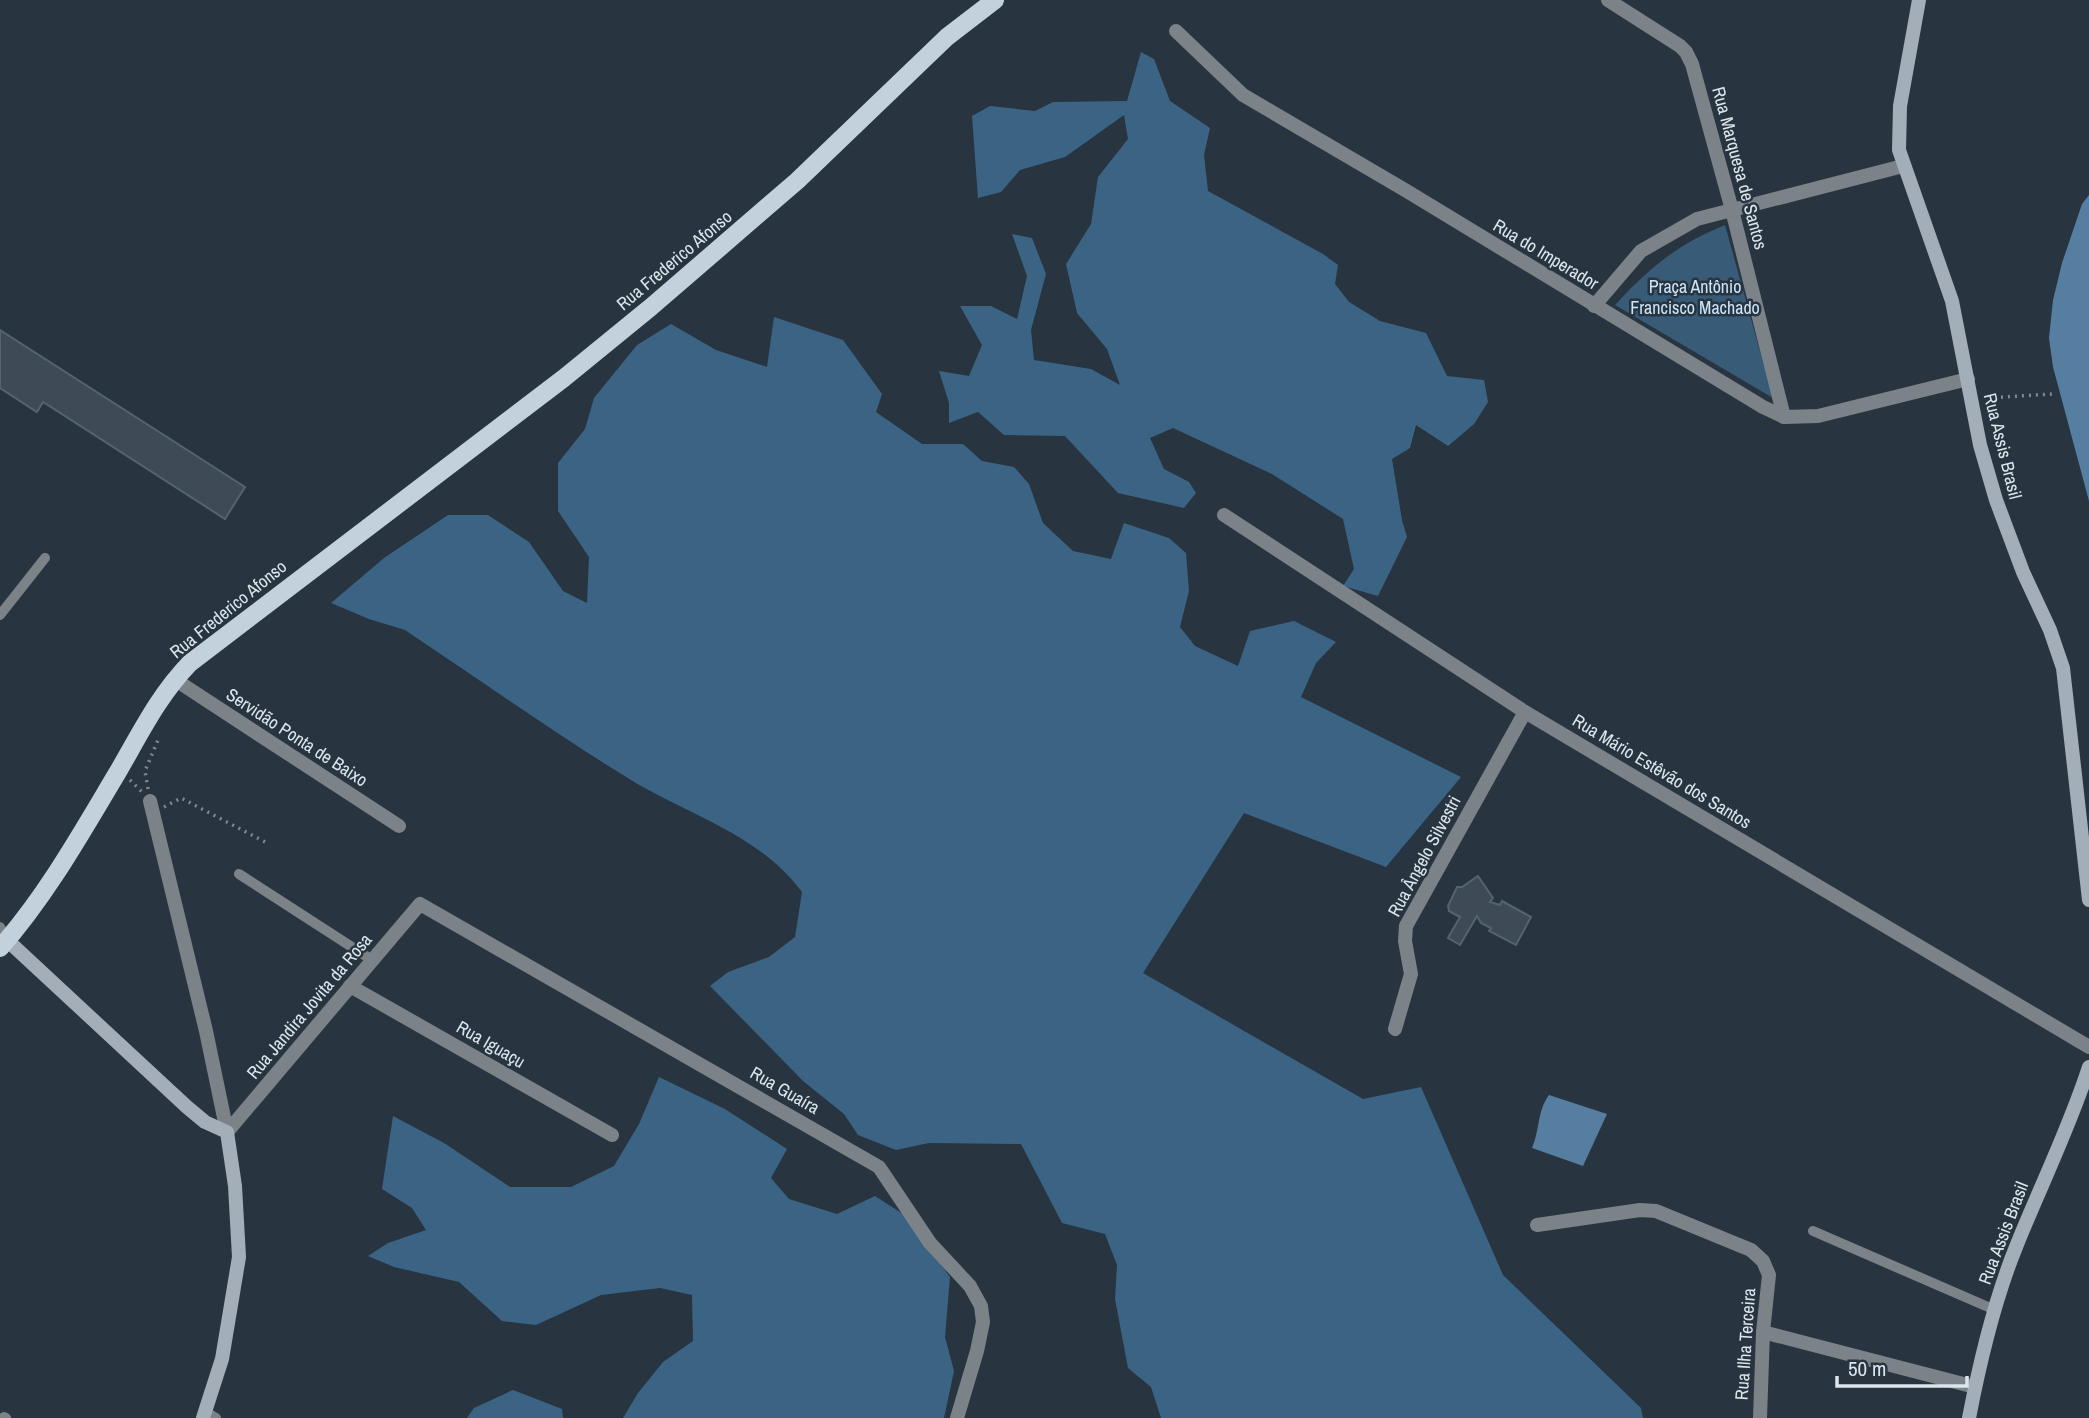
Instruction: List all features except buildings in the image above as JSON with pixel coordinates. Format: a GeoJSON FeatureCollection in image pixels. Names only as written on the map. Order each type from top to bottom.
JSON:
{"type":"FeatureCollection","features":[{"type":"Feature","properties":{"kind":"main road","name":"Rua Frederico Afonso"},"geometry":{"type":"LineString","coordinates":[[2,938],[53,876],[120,769],[157,702],[174,679],[220,639],[554,386],[662,298],[797,181],[947,37],[995,0]]}},
{"type":"Feature","properties":{"kind":"street","name":"Rua Marquesa de Santos"},"geometry":{"type":"LineString","coordinates":[[1608,0],[1673,41],[1686,52],[1692,64],[1784,417]]}},
{"type":"Feature","properties":{"kind":"street","name":"Rua Assis Brasil"},"geometry":{"type":"LineString","coordinates":[[1919,0],[1900,106],[1898,132],[1903,166],[1952,301],[1980,445],[1996,500],[2063,668],[2089,900]]}},
{"type":"Feature","properties":{"kind":"street","name":"Rua do Imperador"},"geometry":{"type":"LineString","coordinates":[[1177,32],[1243,95],[1763,407],[1784,417],[1818,416],[1968,379]]}},
{"type":"Feature","properties":{"kind":"street"},"geometry":{"type":"LineString","coordinates":[[1594,306],[1640,251],[1697,219],[1903,166]]}},
{"type":"Feature","properties":{"kind":"street","name":"Rua Mário Estêvão dos Santos"},"geometry":{"type":"LineString","coordinates":[[1224,515],[1525,712],[2089,1047]]}},
{"type":"Feature","properties":{"kind":"street","name":"Servidão Ponta de Baixo"},"geometry":{"type":"LineString","coordinates":[[174,679],[399,826]]}},
{"type":"Feature","properties":{"kind":"street","name":"Rua Ângelo Silvestri"},"geometry":{"type":"LineString","coordinates":[[1395,1029],[1411,974],[1405,941],[1406,926],[1525,712]]}},
{"type":"Feature","properties":{"kind":"street"},"geometry":{"type":"LineString","coordinates":[[152,807],[211,1052],[228,1132],[235,1186],[239,1257],[222,1359],[209,1416]]}},
{"type":"Feature","properties":{"kind":"street","name":"Rua Jandira Jovita da Rosa"},"geometry":{"type":"LineString","coordinates":[[228,1132],[420,904]]}},
{"type":"Feature","properties":{"kind":"street","name":"Rua Guaíra"},"geometry":{"type":"LineString","coordinates":[[420,904],[879,1167],[930,1243],[970,1286],[981,1306],[983,1322],[980,1338],[957,1418]]}},
{"type":"Feature","properties":{"kind":"street","name":"Rua Frederico Afonso"},"geometry":{"type":"LineString","coordinates":[[2,938],[187,1108],[205,1122],[228,1132]]}},
{"type":"Feature","properties":{"kind":"street","name":"Rua Iguaçu"},"geometry":{"type":"LineString","coordinates":[[350,986],[612,1135]]}},
{"type":"Feature","properties":{"kind":"street","name":"Rua Assis Brasil"},"geometry":{"type":"LineString","coordinates":[[1969,1418],[1975,1387],[2015,1249],[2089,1067]]}},
{"type":"Feature","properties":{"kind":"street","name":"Rua Ilha Terceira"},"geometry":{"type":"LineString","coordinates":[[1536,1224],[1640,1210],[1656,1211],[1751,1250],[1763,1261],[1769,1275],[1763,1332],[1760,1418]]}},
{"type":"Feature","properties":{"kind":"street"},"geometry":{"type":"LineString","coordinates":[[1763,1332],[1975,1387]]}},
{"type":"Feature","properties":{"kind":"lane"},"geometry":{"type":"LineString","coordinates":[[0,615],[45,558]]}},
{"type":"Feature","properties":{"kind":"lane"},"geometry":{"type":"LineString","coordinates":[[239,874],[372,960]]}},
{"type":"Feature","properties":{"kind":"lane"},"geometry":{"type":"LineString","coordinates":[[1813,1231],[1996,1310]]}},
{"type":"Feature","properties":{"kind":"path"},"geometry":{"type":"LineString","coordinates":[[1971,399],[2052,394]]}},
{"type":"Feature","properties":{"kind":"path"},"geometry":{"type":"LineString","coordinates":[[152,807],[145,771],[159,735]]}},
{"type":"Feature","properties":{"kind":"path"},"geometry":{"type":"LineString","coordinates":[[120,769],[152,807]]}},
{"type":"Feature","properties":{"kind":"path"},"geometry":{"type":"LineString","coordinates":[[152,807],[181,798],[269,844]]}},
{"type":"Feature","properties":{"kind":"green space","name":"Praça Antônio Francisco Machado"},"geometry":{"type":"Polygon","coordinates":[[[1725,225],[1773,398],[1615,305],[1665,258],[1693,240],[1725,225]]]}},
{"type":"Feature","properties":{"kind":"shaded area"},"geometry":{"type":"Polygon","coordinates":[[[1141,52],[1154,59],[1170,101],[1210,128],[1204,155],[1208,191],[1323,254],[1338,265],[1335,284],[1349,302],[1380,321],[1426,333],[1447,376],[1484,380],[1488,402],[1474,424],[1448,446],[1416,425],[1410,448],[1392,459],[1407,537],[1378,596],[1343,586],[1354,569],[1343,519],[1272,474],[1173,428],[1150,438],[1164,469],[1189,482],[1196,493],[1184,508],[1118,493],[1065,436],[1004,435],[978,412],[949,423],[949,403],[939,371],[969,376],[982,345],[960,306],[991,306],[1017,319],[1027,276],[1012,234],[1032,238],[1046,274],[1031,330],[1034,360],[1091,369],[1120,385],[1107,349],[1077,313],[1066,264],[1091,224],[1098,177],[1128,139],[1124,115],[1065,157],[1020,170],[1001,192],[978,198],[972,116],[990,106],[1035,111],[1053,102],[1127,101],[1141,52]]]}},
{"type":"Feature","properties":{"kind":"shaded area"},"geometry":{"type":"Polygon","coordinates":[[[2089,195],[2089,501],[2053,367],[2049,338],[2053,300],[2062,263],[2082,204],[2089,195]]]}},
{"type":"Feature","properties":{"kind":"shaded area"},"geometry":{"type":"Polygon","coordinates":[[[774,317],[843,340],[882,394],[876,412],[922,444],[963,444],[982,461],[1014,467],[1029,484],[1043,523],[1073,551],[1111,559],[1124,523],[1169,538],[1186,553],[1189,591],[1180,627],[1195,646],[1238,666],[1250,631],[1294,621],[1336,642],[1316,663],[1301,697],[1461,777],[1386,867],[1244,813],[1143,973],[1363,1099],[1421,1087],[1503,1275],[1641,1408],[1643,1418],[1161,1418],[1151,1387],[1128,1368],[1115,1299],[1117,1265],[1105,1234],[1062,1223],[1021,1144],[929,1143],[896,1150],[858,1135],[844,1114],[803,1081],[710,986],[728,972],[769,957],[795,937],[802,892],[785,872],[745,841],[602,762],[405,630],[331,603],[384,558],[448,515],[488,515],[529,542],[563,591],[587,603],[589,557],[558,511],[558,463],[585,429],[594,398],[637,345],[671,324],[716,350],[767,367],[774,317]]]}},
{"type":"Feature","properties":{"kind":"shaded area"},"geometry":{"type":"Polygon","coordinates":[[[659,1077],[725,1109],[787,1149],[771,1178],[789,1199],[837,1214],[875,1196],[906,1216],[950,1277],[945,1337],[954,1371],[944,1418],[623,1418],[638,1393],[663,1362],[693,1341],[692,1295],[660,1288],[601,1295],[536,1325],[502,1321],[459,1282],[394,1267],[368,1256],[388,1243],[426,1230],[412,1208],[382,1189],[393,1116],[444,1143],[510,1187],[571,1187],[614,1166],[639,1124],[659,1077]]]}},
{"type":"Feature","properties":{"kind":"shaded area"},"geometry":{"type":"Polygon","coordinates":[[[1549,1095],[1607,1114],[1583,1166],[1532,1148],[1542,1108],[1549,1095]]]}},
{"type":"Feature","properties":{"kind":"shaded area"},"geometry":{"type":"Polygon","coordinates":[[[513,1390],[562,1409],[563,1418],[467,1418],[474,1408],[513,1390]]]}}]}
